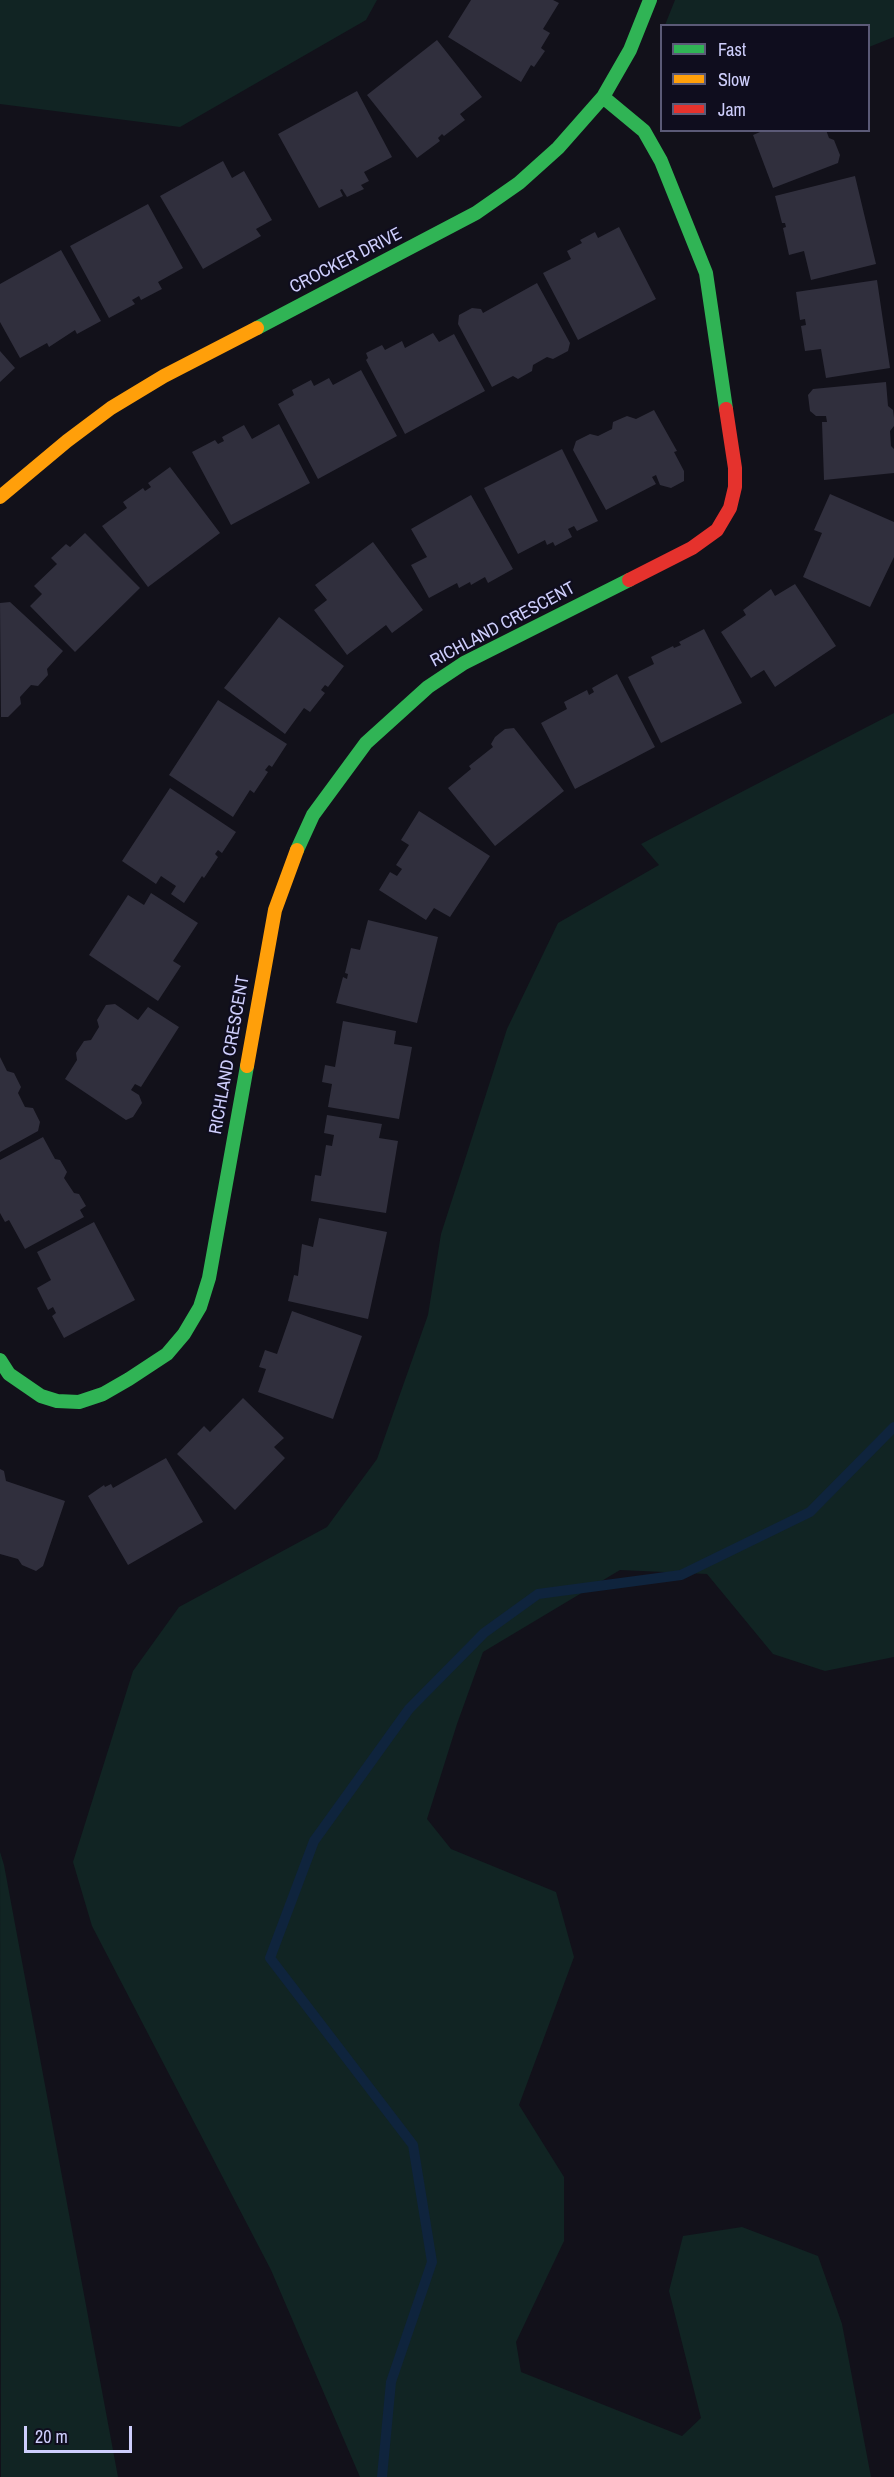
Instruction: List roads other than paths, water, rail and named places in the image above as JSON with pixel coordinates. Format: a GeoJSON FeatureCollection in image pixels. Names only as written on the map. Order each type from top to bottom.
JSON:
{"type":"FeatureCollection","features":[{"type":"Feature","properties":{"kind":"street","name":"CROCKER DRIVE"},"geometry":{"type":"LineString","coordinates":[[0,496],[75,434],[111,408],[164,376],[476,213],[519,183],[566,140],[603,98],[630,50],[650,0]]}},
{"type":"Feature","properties":{"kind":"street","name":"RICHLAND CRESCENT"},"geometry":{"type":"LineString","coordinates":[[0,1359],[9,1374],[40,1396],[57,1401],[79,1402],[103,1394],[167,1354],[184,1334],[200,1307],[209,1278],[275,910],[291,863],[313,815],[366,743],[420,693],[464,663],[692,548],[717,530],[730,508],[735,487],[735,468],[706,273],[661,161],[644,131],[603,98]]}},
{"type":"Feature","properties":{"kind":"waterway"},"geometry":{"type":"LineString","coordinates":[[382,2477],[391,2382],[432,2262],[413,2145],[270,1958],[314,1841],[409,1709],[484,1633],[538,1594],[681,1575],[810,1512],[894,1427]]}}]}
